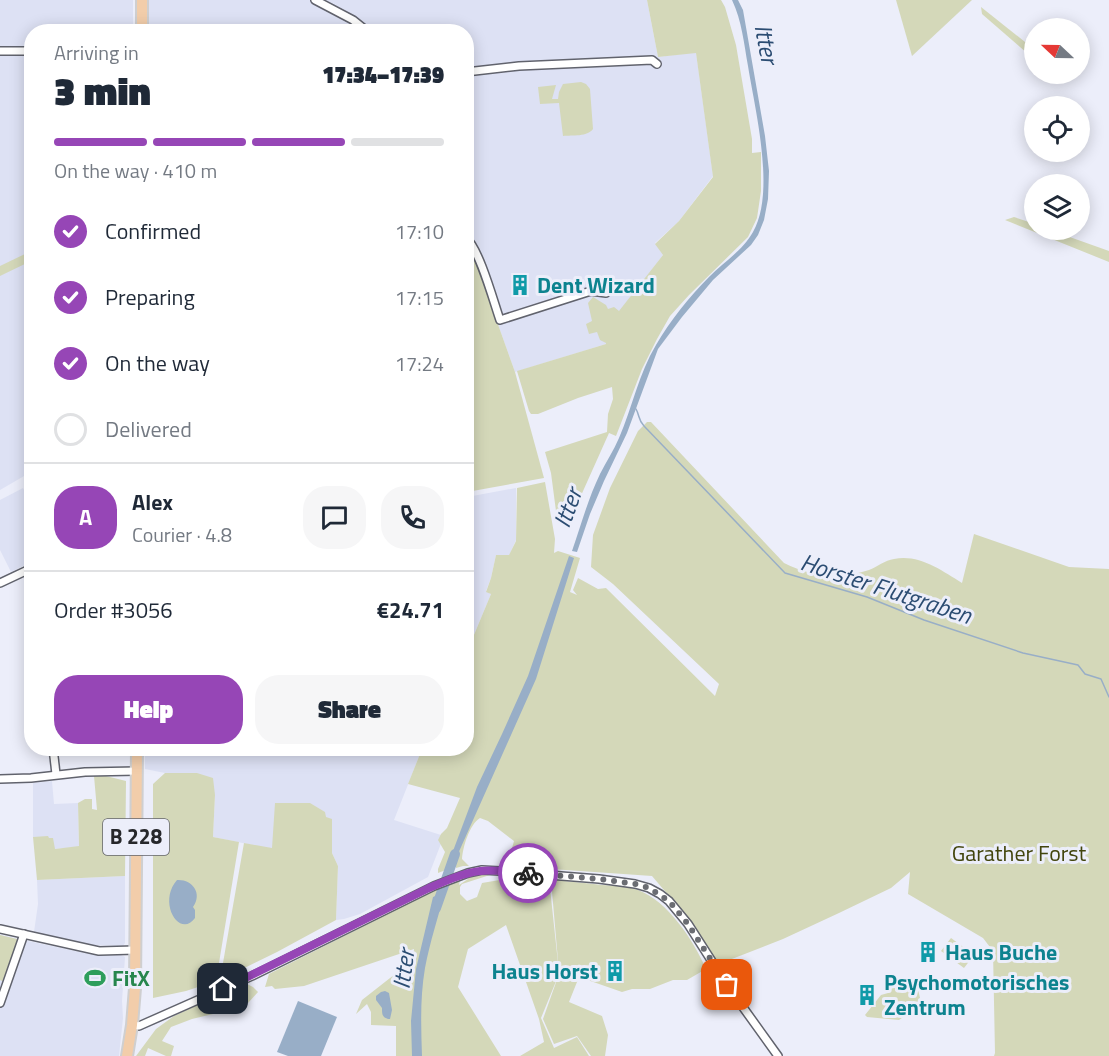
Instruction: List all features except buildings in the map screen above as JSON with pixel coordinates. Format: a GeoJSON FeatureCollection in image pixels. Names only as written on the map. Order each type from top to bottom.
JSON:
{"type":"FeatureCollection","features":[{"type":"Feature","properties":{"kind":"main road"},"geometry":{"type":"LineString","coordinates":[[141,24],[142,0]]}},
{"type":"Feature","properties":{"kind":"main road","name":"B 228"},"geometry":{"type":"LineString","coordinates":[[127,1056],[132,1025],[135,950],[137,756]]}},
{"type":"Feature","properties":{"kind":"street"},"geometry":{"type":"LineString","coordinates":[[315,0],[328,3],[357,24]]}},
{"type":"Feature","properties":{"kind":"street"},"geometry":{"type":"LineString","coordinates":[[0,51],[24,51]]}},
{"type":"Feature","properties":{"kind":"street"},"geometry":{"type":"LineString","coordinates":[[474,71],[589,62],[652,60],[657,64]]}},
{"type":"Feature","properties":{"kind":"street"},"geometry":{"type":"LineString","coordinates":[[474,248],[500,320],[591,291],[606,293]]}},
{"type":"Feature","properties":{"kind":"street"},"geometry":{"type":"LineString","coordinates":[[0,584],[24,572]]}},
{"type":"Feature","properties":{"kind":"street"},"geometry":{"type":"LineString","coordinates":[[54,756],[56,774]]}},
{"type":"Feature","properties":{"kind":"street"},"geometry":{"type":"LineString","coordinates":[[0,779],[85,772],[137,771]]}},
{"type":"Feature","properties":{"kind":"street"},"geometry":{"type":"LineString","coordinates":[[132,1025],[139,1026],[252,976],[434,886],[482,870],[600,879],[649,888],[669,901],[688,924],[731,992],[778,1056]]}},
{"type":"Feature","properties":{"kind":"street"},"geometry":{"type":"LineString","coordinates":[[0,929],[99,951],[135,950]]}},
{"type":"Feature","properties":{"kind":"street"},"geometry":{"type":"LineString","coordinates":[[0,1003],[24,934]]}},
{"type":"Feature","properties":{"kind":"shaded area"},"geometry":{"type":"Polygon","coordinates":[[[0,0],[133,0],[133,24],[24,24],[24,476],[0,490],[0,0]]]}},
{"type":"Feature","properties":{"kind":"shaded area"},"geometry":{"type":"Polygon","coordinates":[[[149,0],[647,0],[658,57],[696,52],[713,176],[679,221],[655,243],[663,255],[616,317],[606,344],[515,372],[474,258],[474,24],[148,24],[149,0]]]}},
{"type":"Feature","properties":{"kind":"shaded area"},"geometry":{"type":"Polygon","coordinates":[[[732,0],[738,0],[743,10],[765,136],[769,171],[768,199],[764,220],[751,245],[713,280],[658,349],[627,433],[590,514],[577,552],[572,551],[592,493],[619,438],[645,367],[656,345],[694,293],[749,238],[760,215],[763,195],[762,150],[742,33],[732,0]]]}},
{"type":"Feature","properties":{"kind":"shaded area"},"geometry":{"type":"Polygon","coordinates":[[[23,488],[24,490],[24,566],[11,572],[0,550],[0,500],[23,488]]]}},
{"type":"Feature","properties":{"kind":"shaded area"},"geometry":{"type":"Polygon","coordinates":[[[516,488],[516,540],[509,556],[496,555],[486,591],[491,594],[474,635],[474,496],[516,488]]]}},
{"type":"Feature","properties":{"kind":"shaded area"},"geometry":{"type":"Polygon","coordinates":[[[569,556],[574,558],[536,679],[453,865],[447,867],[477,787],[528,676],[569,556]]]}},
{"type":"Feature","properties":{"kind":"shaded area"},"geometry":{"type":"Polygon","coordinates":[[[145,756],[419,756],[394,820],[444,836],[428,877],[360,914],[336,920],[338,866],[332,853],[332,819],[272,849],[213,837],[215,795],[197,773],[165,773],[145,769],[145,756]]]}},
{"type":"Feature","properties":{"kind":"shaded area"},"geometry":{"type":"Polygon","coordinates":[[[52,781],[54,804],[78,803],[79,847],[54,849],[33,837],[33,783],[52,781]]]}},
{"type":"Feature","properties":{"kind":"shaded area"},"geometry":{"type":"Polygon","coordinates":[[[125,876],[125,943],[123,946],[92,945],[34,932],[38,904],[37,880],[125,876]]]}},
{"type":"Feature","properties":{"kind":"shaded area"},"geometry":{"type":"Polygon","coordinates":[[[177,880],[191,884],[196,892],[196,902],[193,907],[195,918],[189,923],[183,924],[177,921],[170,908],[171,889],[177,880]]]}},
{"type":"Feature","properties":{"kind":"shaded area"},"geometry":{"type":"Polygon","coordinates":[[[445,892],[423,979],[422,1056],[412,1056],[411,1021],[416,969],[433,897],[445,892]]]}},
{"type":"Feature","properties":{"kind":"shaded area"},"geometry":{"type":"Polygon","coordinates":[[[0,935],[89,954],[125,957],[119,1056],[0,1056],[0,935]]]}},
{"type":"Feature","properties":{"kind":"shaded area"},"geometry":{"type":"Polygon","coordinates":[[[385,991],[389,993],[392,1010],[390,1019],[383,1016],[382,1008],[376,1000],[376,996],[385,991]]]}},
{"type":"Feature","properties":{"kind":"shaded area"},"geometry":{"type":"Polygon","coordinates":[[[298,1001],[337,1017],[321,1056],[288,1056],[277,1052],[298,1001]]]}},
{"type":"Feature","properties":{"kind":"green space"},"geometry":{"type":"Polygon","coordinates":[[[647,0],[721,0],[725,7],[736,45],[752,139],[752,153],[761,152],[761,191],[757,218],[748,237],[670,316],[642,369],[616,436],[609,433],[575,509],[556,511],[551,473],[545,452],[607,432],[608,414],[613,399],[612,387],[538,414],[531,414],[517,371],[606,344],[600,340],[597,332],[589,334],[586,324],[592,321],[588,303],[593,297],[606,305],[608,309],[614,307],[619,311],[663,255],[655,244],[679,221],[713,177],[696,53],[658,57],[647,0]]]}},
{"type":"Feature","properties":{"kind":"green space"},"geometry":{"type":"Polygon","coordinates":[[[896,0],[972,0],[912,56],[896,0]]]}},
{"type":"Feature","properties":{"kind":"green space"},"geometry":{"type":"Polygon","coordinates":[[[981,7],[1024,41],[1024,50],[982,14],[981,7]]]}},
{"type":"Feature","properties":{"kind":"green space"},"geometry":{"type":"Polygon","coordinates":[[[581,82],[590,89],[593,129],[584,134],[563,136],[559,103],[540,104],[538,87],[556,85],[552,99],[558,99],[563,84],[581,82]]]}},
{"type":"Feature","properties":{"kind":"green space"},"geometry":{"type":"Polygon","coordinates":[[[1014,217],[1024,220],[1024,228],[1005,220],[1014,217]]]}},
{"type":"Feature","properties":{"kind":"green space"},"geometry":{"type":"Polygon","coordinates":[[[1055,240],[1078,240],[1109,251],[1109,262],[1055,240]]]}},
{"type":"Feature","properties":{"kind":"green space"},"geometry":{"type":"Polygon","coordinates":[[[24,254],[24,264],[0,276],[0,266],[24,254]]]}},
{"type":"Feature","properties":{"kind":"green space"},"geometry":{"type":"Polygon","coordinates":[[[474,259],[515,372],[544,478],[474,491],[474,259]]]}},
{"type":"Feature","properties":{"kind":"green space","name":"Garather Forst"},"geometry":{"type":"Polygon","coordinates":[[[647,422],[651,422],[784,563],[794,568],[826,576],[847,575],[903,558],[930,564],[962,583],[974,534],[1069,567],[1109,569],[1109,1056],[994,1056],[993,951],[983,938],[908,894],[910,872],[891,888],[783,939],[719,964],[692,923],[652,876],[507,866],[514,841],[488,821],[480,818],[470,831],[464,849],[462,859],[469,866],[456,868],[456,866],[438,873],[445,852],[438,840],[447,828],[460,798],[408,784],[419,756],[474,756],[474,635],[491,594],[486,592],[496,555],[509,555],[516,541],[517,488],[545,482],[555,539],[554,553],[558,551],[580,558],[570,592],[577,595],[573,590],[578,578],[598,589],[606,588],[715,696],[719,684],[613,584],[591,567],[593,535],[610,488],[638,431],[647,422]]]}},
{"type":"Feature","properties":{"kind":"green space"},"geometry":{"type":"Polygon","coordinates":[[[165,773],[197,773],[213,778],[215,795],[213,837],[239,842],[216,981],[186,991],[153,998],[153,784],[165,773]]]}},
{"type":"Feature","properties":{"kind":"green space"},"geometry":{"type":"Polygon","coordinates":[[[94,776],[106,776],[126,781],[125,876],[37,880],[33,837],[53,838],[55,849],[79,846],[78,803],[85,799],[92,799],[92,809],[97,810],[94,776]]]}},
{"type":"Feature","properties":{"kind":"green space"},"geometry":{"type":"Polygon","coordinates":[[[275,803],[310,803],[325,812],[326,817],[332,819],[332,853],[338,866],[336,920],[220,980],[244,843],[272,848],[275,803]]]}},
{"type":"Feature","properties":{"kind":"green space"},"geometry":{"type":"Polygon","coordinates":[[[480,872],[493,874],[462,884],[460,894],[467,901],[477,897],[482,883],[523,876],[549,879],[559,972],[551,880],[625,887],[649,895],[670,912],[679,923],[695,946],[706,969],[687,980],[673,980],[650,989],[632,989],[622,992],[579,977],[569,1002],[602,1016],[608,1035],[605,1056],[591,1056],[577,1036],[554,1044],[543,1019],[559,974],[541,1018],[554,1048],[577,1037],[589,1056],[520,1056],[544,1042],[539,1019],[506,925],[468,949],[458,987],[501,1056],[396,1056],[396,1026],[371,1025],[371,1012],[367,1004],[356,1014],[362,1000],[413,960],[414,949],[304,986],[275,989],[272,986],[265,987],[269,974],[457,879],[460,880],[459,885],[468,879],[470,874],[480,872]]]}},
{"type":"Feature","properties":{"kind":"green space"},"geometry":{"type":"Polygon","coordinates":[[[0,935],[17,939],[18,942],[5,980],[2,981],[0,980],[0,935]]]}},
{"type":"Feature","properties":{"kind":"green space"},"geometry":{"type":"Polygon","coordinates":[[[951,938],[974,955],[964,968],[941,951],[951,938]]]}},
{"type":"Feature","properties":{"kind":"green space"},"geometry":{"type":"Polygon","coordinates":[[[902,980],[917,985],[920,998],[918,1007],[899,1020],[865,1015],[881,995],[888,993],[902,980]]]}},
{"type":"Feature","properties":{"kind":"green space"},"geometry":{"type":"Polygon","coordinates":[[[247,984],[258,992],[248,1003],[236,1003],[213,1014],[171,1027],[162,1041],[174,1046],[171,1056],[148,1048],[145,1056],[136,1056],[156,1029],[174,1016],[247,984]]]}},
{"type":"Feature","properties":{"kind":"waterway","name":"Horster Flutgraben"},"geometry":{"type":"LineString","coordinates":[[636,409],[644,426],[785,573],[867,597],[924,620],[1023,653],[1078,665],[1085,674],[1101,679],[1109,697]]}},
{"type":"Feature","properties":{"kind":"waterway","name":"Itter"},"geometry":{"type":"LineString","coordinates":[[436,908],[455,854]]}},
{"type":"Feature","properties":{"kind":"way so far"},"geometry":{"type":"LineString","coordinates":[[528,873],[635,884],[660,894],[669,901],[688,924],[727,985]]}},
{"type":"Feature","properties":{"kind":"place","name":"Dent Wizard"},"geometry":{"type":"Point","coordinates":[520,285]}},
{"type":"Feature","properties":{"kind":"place","name":"Haus Buche"},"geometry":{"type":"Point","coordinates":[928,952]}},
{"type":"Feature","properties":{"kind":"place","name":"Haus Horst"},"geometry":{"type":"Point","coordinates":[615,971]}},
{"type":"Feature","properties":{"kind":"place","name":"FitX"},"geometry":{"type":"Point","coordinates":[95,978]}},
{"type":"Feature","properties":{"kind":"place","name":"Psychomotorisches Zentrum"},"geometry":{"type":"Point","coordinates":[867,995]}},
{"type":"Feature","properties":{"kind":"route"},"geometry":{"type":"LineString","coordinates":[[223,989],[429,888],[468,873],[482,870],[528,873]]}}]}
